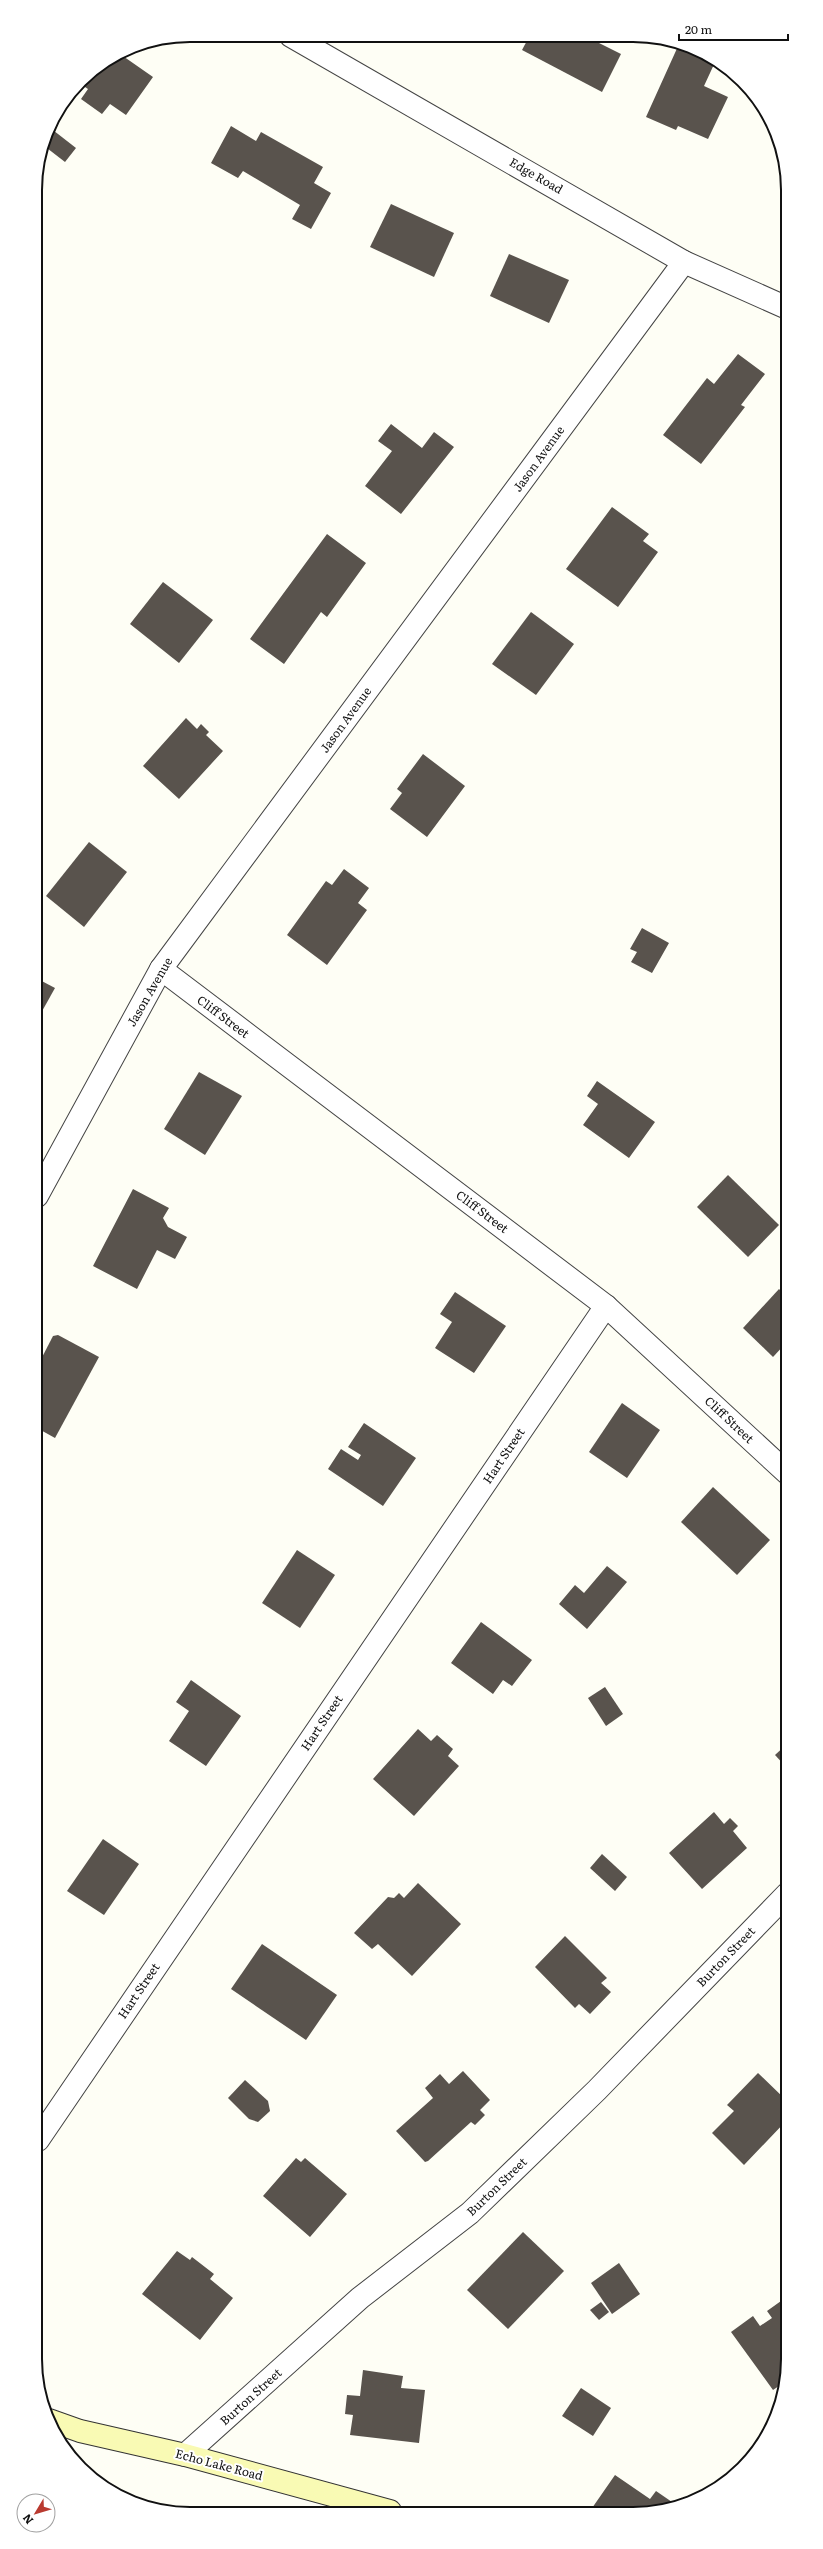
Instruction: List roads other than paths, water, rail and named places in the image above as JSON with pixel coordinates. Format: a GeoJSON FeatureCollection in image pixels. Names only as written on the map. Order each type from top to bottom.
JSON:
{"type":"FeatureCollection","features":[{"type":"Feature","properties":{"kind":"main road","name":"Echo Lake Road"},"geometry":{"type":"LineString","coordinates":[[56,2423],[80,2431],[185,2455],[375,2507]]}},
{"type":"Feature","properties":{"kind":"street","name":"Edge Road"},"geometry":{"type":"LineString","coordinates":[[301,42],[684,262],[781,305]]}},
{"type":"Feature","properties":{"kind":"street","name":"Jason Avenue"},"geometry":{"type":"LineString","coordinates":[[42,1185],[161,970],[684,262]]}},
{"type":"Feature","properties":{"kind":"street","name":"Cliff Street"},"geometry":{"type":"LineString","coordinates":[[161,970],[606,1306],[781,1468]]}},
{"type":"Feature","properties":{"kind":"street","name":"Hart Street"},"geometry":{"type":"LineString","coordinates":[[42,2134],[606,1306]]}},
{"type":"Feature","properties":{"kind":"street","name":"Burton Street"},"geometry":{"type":"LineString","coordinates":[[185,2455],[360,2298],[470,2214],[597,2090],[781,1900]]}}]}
